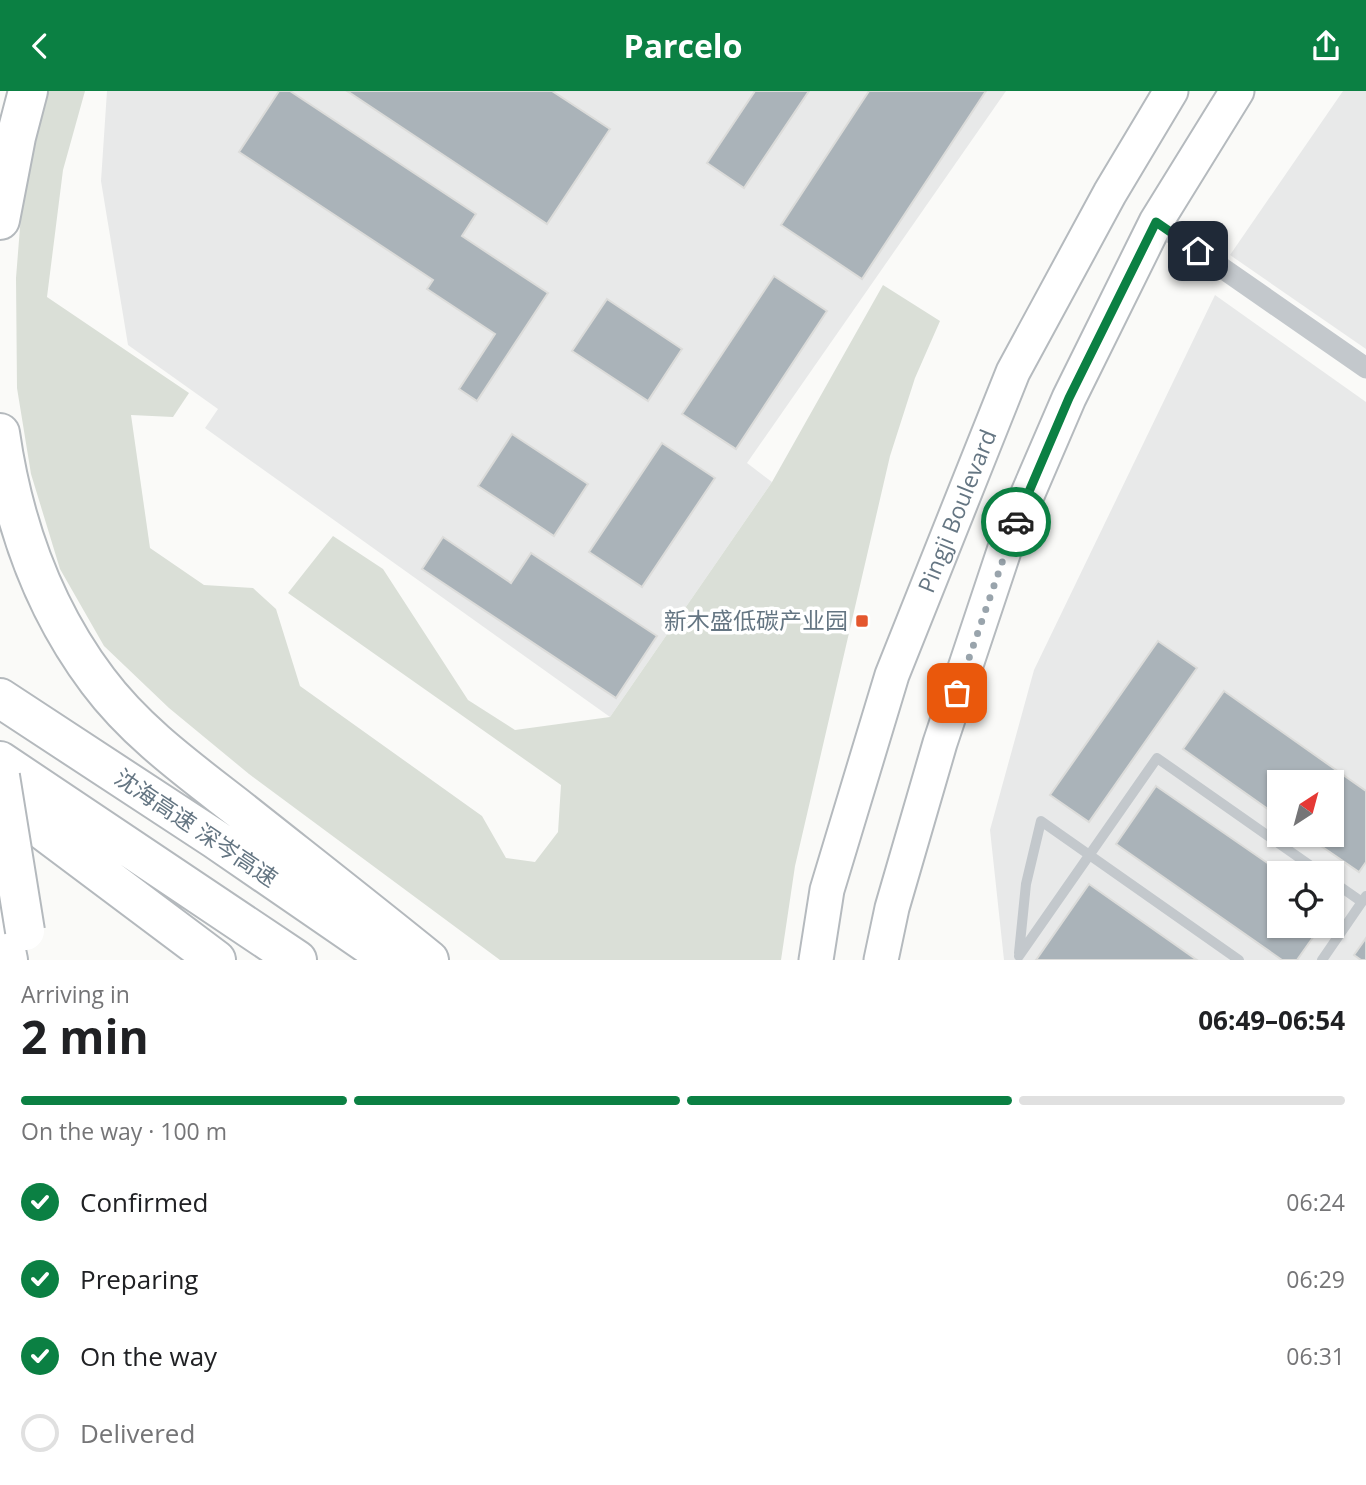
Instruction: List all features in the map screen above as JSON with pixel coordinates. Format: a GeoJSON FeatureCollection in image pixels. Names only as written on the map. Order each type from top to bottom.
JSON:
{"type":"FeatureCollection","features":[{"type":"Feature","properties":{"kind":"highway"},"geometry":{"type":"LineString","coordinates":[[0,220],[16,137],[29,91]]}},
{"type":"Feature","properties":{"kind":"highway"},"geometry":{"type":"LineString","coordinates":[[0,433],[16,513],[31,559],[50,604],[71,642],[99,682],[127,714],[176,759],[429,960]]}},
{"type":"Feature","properties":{"kind":"highway","name":"沈海高速 深岑高速"},"geometry":{"type":"LineString","coordinates":[[0,698],[215,839],[391,960]]}},
{"type":"Feature","properties":{"kind":"highway"},"geometry":{"type":"LineString","coordinates":[[0,761],[298,960]]}},
{"type":"Feature","properties":{"kind":"highway"},"geometry":{"type":"LineString","coordinates":[[0,776],[16,943]]}},
{"type":"Feature","properties":{"kind":"highway"},"geometry":{"type":"LineString","coordinates":[[0,798],[216,960]]}},
{"type":"Feature","properties":{"kind":"main road","name":"Pingji Boulevard"},"geometry":{"type":"LineString","coordinates":[[816,960],[827,890],[892,675],[1013,372],[1110,193],[1171,91]]}},
{"type":"Feature","properties":{"kind":"main road"},"geometry":{"type":"LineString","coordinates":[[881,960],[892,908],[940,743],[1007,542],[1069,398],[1156,222],[1237,91]]}},
{"type":"Feature","properties":{"kind":"street"},"geometry":{"type":"LineString","coordinates":[[1156,222],[1366,367]]}},
{"type":"Feature","properties":{"kind":"lane"},"geometry":{"type":"LineString","coordinates":[[1019,958],[1157,758],[1304,861]]}},
{"type":"Feature","properties":{"kind":"lane"},"geometry":{"type":"LineString","coordinates":[[1019,958],[1026,884],[1041,821],[1239,960]]}},
{"type":"Feature","properties":{"kind":"lane"},"geometry":{"type":"LineString","coordinates":[[1322,960],[1364,899],[1344,888]]}},
{"type":"Feature","properties":{"kind":"shaded area"},"geometry":{"type":"Polygon","coordinates":[[[47,91],[85,91],[63,170],[47,297],[189,393],[173,417],[131,415],[150,548],[204,585],[253,588],[276,609],[300,686],[482,816],[506,858],[535,862],[558,832],[561,785],[288,593],[333,536],[383,569],[468,700],[515,730],[610,717],[772,482],[883,285],[940,321],[915,378],[890,456],[795,866],[781,960],[500,960],[249,774],[169,708],[104,646],[60,569],[31,474],[17,388],[16,278],[24,177],[47,91]]]}},
{"type":"Feature","properties":{"kind":"shaded area"},"geometry":{"type":"Polygon","coordinates":[[[107,91],[1006,91],[747,463],[772,482],[610,717],[205,428],[218,409],[128,345],[101,181],[107,91]]]}},
{"type":"Feature","properties":{"kind":"shaded area"},"geometry":{"type":"Polygon","coordinates":[[[1343,91],[1366,91],[1366,349],[1230,255],[1343,91]]]}},
{"type":"Feature","properties":{"kind":"shaded area"},"geometry":{"type":"Polygon","coordinates":[[[1215,295],[1366,402],[1366,960],[1004,960],[990,830],[1034,670],[1215,295]]]}},
{"type":"Feature","properties":{"kind":"building"},"geometry":{"type":"Polygon","coordinates":[[[279,91],[290,91],[476,214],[462,236],[548,293],[477,401],[459,389],[495,334],[427,289],[433,280],[239,152],[279,91]]]}},
{"type":"Feature","properties":{"kind":"building"},"geometry":{"type":"Polygon","coordinates":[[[347,91],[552,91],[610,129],[547,224],[347,91]]]}},
{"type":"Feature","properties":{"kind":"building"},"geometry":{"type":"Polygon","coordinates":[[[755,91],[809,91],[744,188],[707,163],[755,91]]]}},
{"type":"Feature","properties":{"kind":"building"},"geometry":{"type":"Polygon","coordinates":[[[869,91],[986,91],[862,279],[781,225],[869,91]]]}},
{"type":"Feature","properties":{"kind":"building"},"geometry":{"type":"Polygon","coordinates":[[[774,276],[827,311],[736,449],[682,414],[774,276]]]}},
{"type":"Feature","properties":{"kind":"building"},"geometry":{"type":"Polygon","coordinates":[[[607,299],[682,349],[648,401],[572,351],[607,299]]]}},
{"type":"Feature","properties":{"kind":"building"},"geometry":{"type":"Polygon","coordinates":[[[512,434],[588,484],[554,536],[478,486],[512,434]]]}},
{"type":"Feature","properties":{"kind":"building"},"geometry":{"type":"Polygon","coordinates":[[[662,443],[715,478],[642,587],[589,552],[662,443]]]}},
{"type":"Feature","properties":{"kind":"building"},"geometry":{"type":"Polygon","coordinates":[[[443,537],[511,583],[531,553],[657,636],[616,698],[422,569],[443,537]]]}},
{"type":"Feature","properties":{"kind":"building"},"geometry":{"type":"Polygon","coordinates":[[[1158,641],[1197,668],[1089,822],[1050,795],[1158,641]]]}},
{"type":"Feature","properties":{"kind":"building"},"geometry":{"type":"Polygon","coordinates":[[[1224,691],[1336,770],[1267,770],[1267,808],[1183,749],[1224,691]]]}},
{"type":"Feature","properties":{"kind":"building"},"geometry":{"type":"Polygon","coordinates":[[[1344,776],[1366,791],[1366,862],[1359,872],[1323,847],[1344,847],[1344,776]]]}},
{"type":"Feature","properties":{"kind":"building"},"geometry":{"type":"Polygon","coordinates":[[[1156,786],[1267,863],[1267,938],[1313,938],[1297,960],[1282,960],[1116,844],[1156,786]]]}},
{"type":"Feature","properties":{"kind":"building"},"geometry":{"type":"Polygon","coordinates":[[[1089,884],[1197,960],[1036,960],[1089,884]]]}},
{"type":"Feature","properties":{"kind":"building"},"geometry":{"type":"Polygon","coordinates":[[[1366,938],[1366,960],[1361,960],[1354,955],[1366,938]]]}},
{"type":"Feature","properties":{"kind":"way so far"},"geometry":{"type":"LineString","coordinates":[[957,693],[1016,522]]}},
{"type":"Feature","properties":{"kind":"place","name":"新木盛低碳产业园"},"geometry":{"type":"Point","coordinates":[862,621]}},
{"type":"Feature","properties":{"kind":"route"},"geometry":{"type":"LineString","coordinates":[[1016,522],[1069,398],[1156,222],[1198,251]]}}]}
